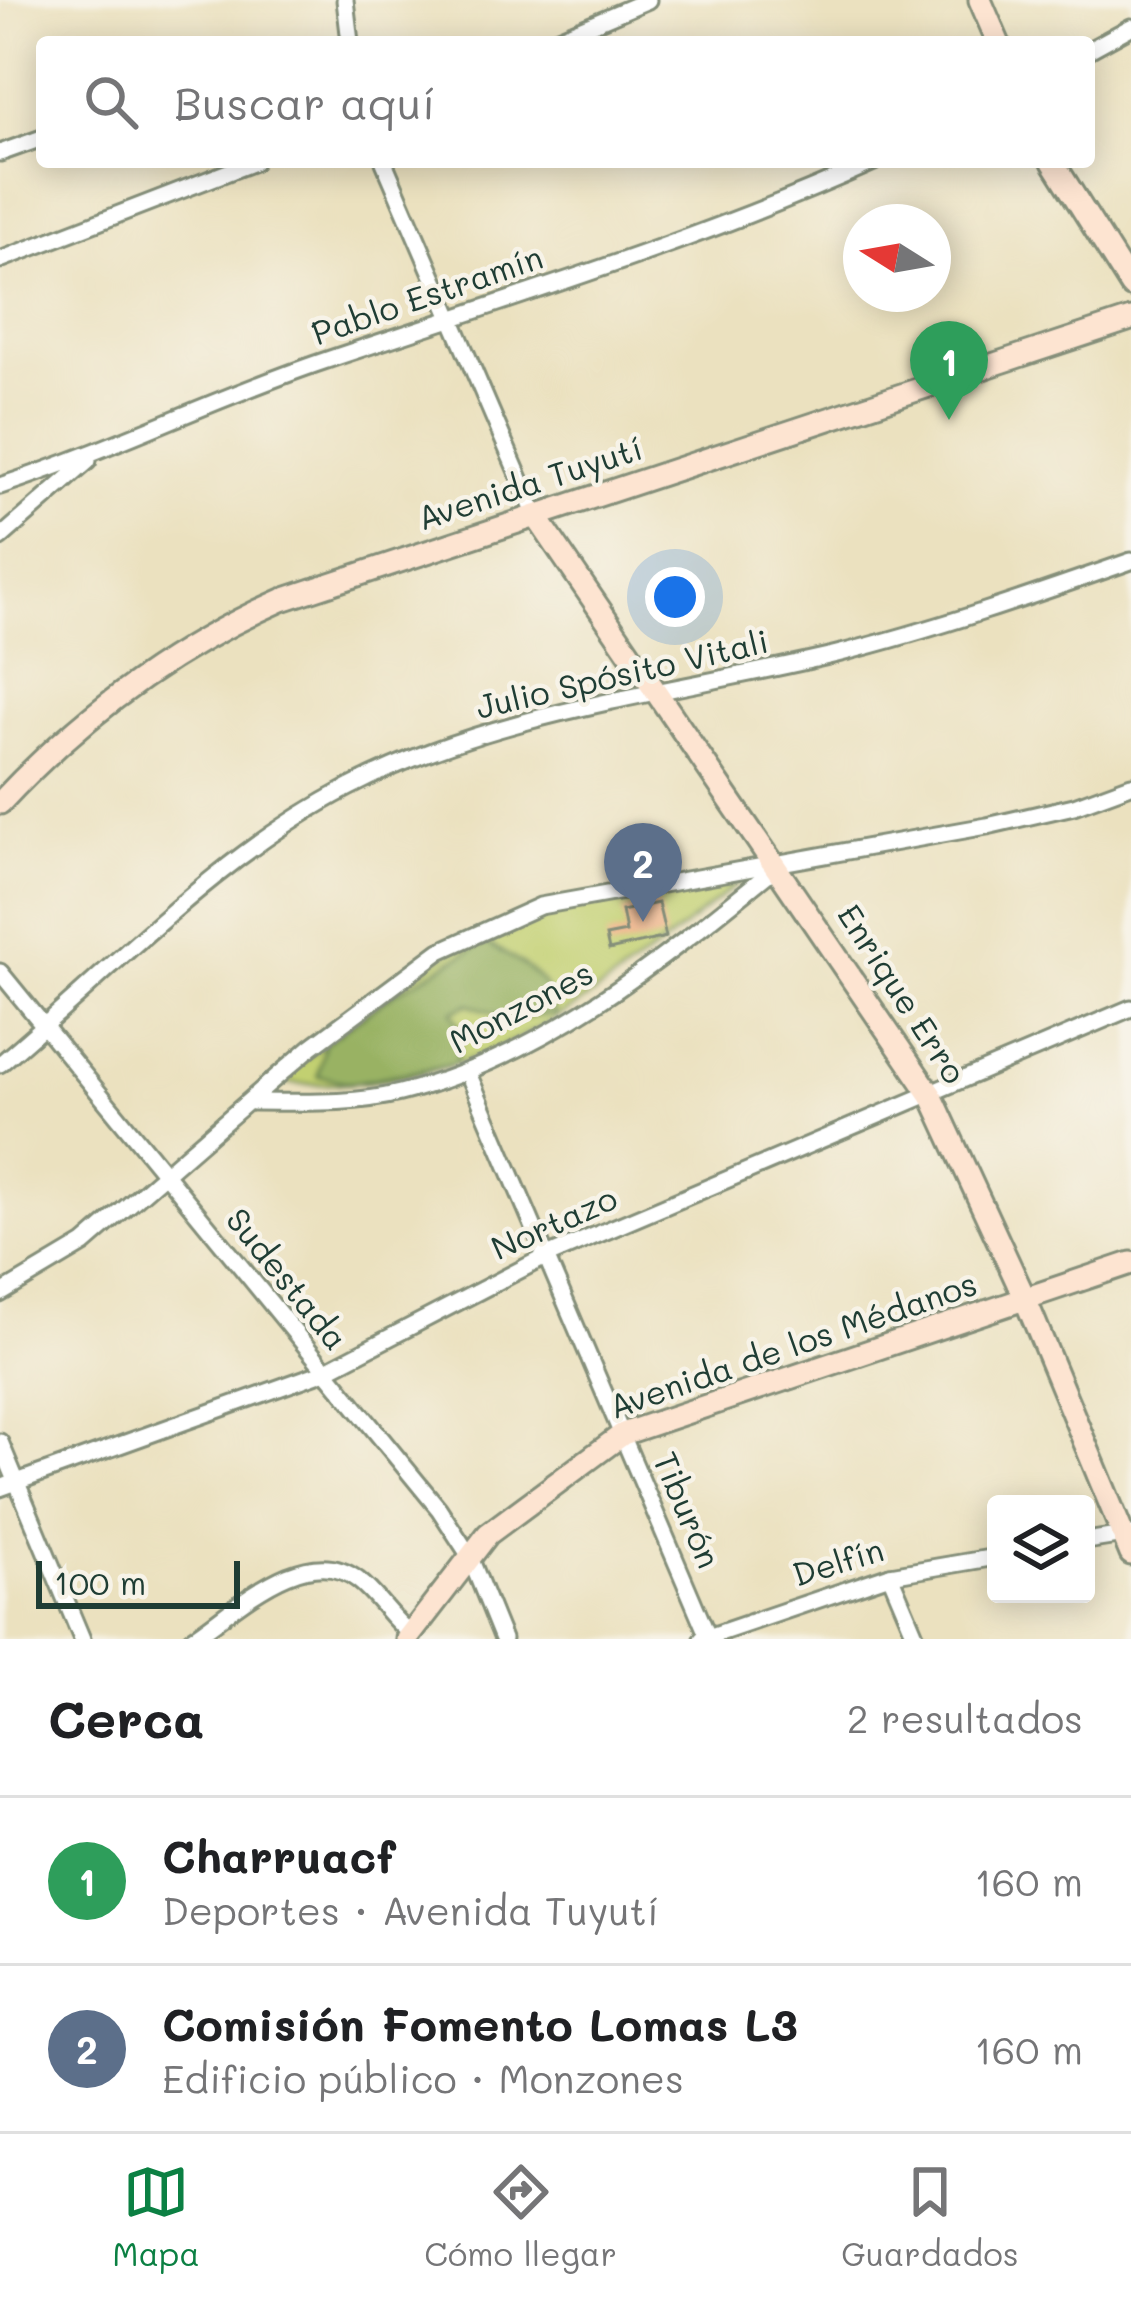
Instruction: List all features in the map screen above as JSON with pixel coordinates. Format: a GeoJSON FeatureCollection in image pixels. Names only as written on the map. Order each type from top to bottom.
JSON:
{"type":"FeatureCollection","features":[{"type":"Feature","properties":{"kind":"street"},"geometry":{"type":"LineString","coordinates":[[345,0],[349,36]]}},
{"type":"Feature","properties":{"kind":"street"},"geometry":{"type":"LineString","coordinates":[[563,36],[648,0]]}},
{"type":"Feature","properties":{"kind":"street"},"geometry":{"type":"LineString","coordinates":[[980,0],[995,36]]}},
{"type":"Feature","properties":{"kind":"street"},"geometry":{"type":"LineString","coordinates":[[1095,47],[1131,27]]}},
{"type":"Feature","properties":{"kind":"street"},"geometry":{"type":"LineString","coordinates":[[0,153],[36,140]]}},
{"type":"Feature","properties":{"kind":"street"},"geometry":{"type":"LineString","coordinates":[[0,260],[238,168]]}},
{"type":"Feature","properties":{"kind":"street"},"geometry":{"type":"LineString","coordinates":[[387,168],[536,516]]}},
{"type":"Feature","properties":{"kind":"street","name":"Pablo Estramín"},"geometry":{"type":"LineString","coordinates":[[0,486],[95,455],[302,369],[452,322],[780,205],[861,168]]}},
{"type":"Feature","properties":{"kind":"street"},"geometry":{"type":"LineString","coordinates":[[1057,168],[1131,286]]}},
{"type":"Feature","properties":{"kind":"street","name":"Avenida Tuyutí"},"geometry":{"type":"LineString","coordinates":[[0,803],[42,758],[105,705],[219,629],[282,600],[1131,320]]}},
{"type":"Feature","properties":{"kind":"street"},"geometry":{"type":"LineString","coordinates":[[0,538],[95,455]]}},
{"type":"Feature","properties":{"kind":"street","name":"Enrique Erro"},"geometry":{"type":"LineString","coordinates":[[536,516],[931,1095],[1026,1300],[1128,1541]]}},
{"type":"Feature","properties":{"kind":"street","name":"Julio Spósito Vitali"},"geometry":{"type":"LineString","coordinates":[[0,1064],[248,852],[348,788],[447,747],[569,711],[863,647],[1000,608],[1131,560]]}},
{"type":"Feature","properties":{"kind":"street","name":"Monzones"},"geometry":{"type":"LineString","coordinates":[[0,1294],[84,1244],[311,1047],[440,951],[540,906],[647,882],[778,866],[987,826],[1073,806],[1131,785]]}},
{"type":"Feature","properties":{"kind":"street","name":"Monzones"},"geometry":{"type":"LineString","coordinates":[[253,1102],[327,1103],[395,1094],[468,1072],[577,1017],[679,946],[778,866]]}},
{"type":"Feature","properties":{"kind":"street","name":"Sudestada"},"geometry":{"type":"LineString","coordinates":[[0,972],[439,1508],[469,1556],[503,1639]]}},
{"type":"Feature","properties":{"kind":"street","name":"Nortazo"},"geometry":{"type":"LineString","coordinates":[[8,1484],[323,1372],[548,1256],[1131,1008]]}},
{"type":"Feature","properties":{"kind":"street","name":"Tiburón"},"geometry":{"type":"LineString","coordinates":[[468,1072],[706,1638]]}},
{"type":"Feature","properties":{"kind":"street","name":"Avenida de los Médanos"},"geometry":{"type":"LineString","coordinates":[[409,1636],[469,1556],[514,1512],[623,1434],[1131,1263]]}},
{"type":"Feature","properties":{"kind":"street"},"geometry":{"type":"LineString","coordinates":[[0,1442],[8,1484],[82,1639]]}},
{"type":"Feature","properties":{"kind":"street"},"geometry":{"type":"LineString","coordinates":[[1095,1541],[1128,1541]]}},
{"type":"Feature","properties":{"kind":"street","name":"Delfín"},"geometry":{"type":"LineString","coordinates":[[706,1638],[890,1575],[987,1559]]}},
{"type":"Feature","properties":{"kind":"street"},"geometry":{"type":"LineString","coordinates":[[191,1639],[288,1576],[312,1567],[352,1576],[409,1636]]}},
{"type":"Feature","properties":{"kind":"street"},"geometry":{"type":"LineString","coordinates":[[890,1575],[917,1639]]}},
{"type":"Feature","properties":{"kind":"green space"},"geometry":{"type":"Polygon","coordinates":[[[737,884],[580,1004],[470,1059],[410,1076],[346,1084],[276,1082],[440,958],[511,920],[592,898],[737,884]]]}},
{"type":"Feature","properties":{"kind":"green space"},"geometry":{"type":"Polygon","coordinates":[[[485,942],[539,979],[555,1014],[511,1020],[469,1004],[452,1012],[463,1033],[456,1064],[351,1083],[318,1076],[325,1043],[392,995],[485,942]]]}},
{"type":"Feature","properties":{"kind":"building"},"geometry":{"type":"Polygon","coordinates":[[[658,903],[666,937],[609,950],[606,936],[626,932],[622,911],[658,903]]]}},
{"type":"Feature","properties":{"kind":"place","name":"Charruacf"},"geometry":{"type":"Point","coordinates":[949,420]}},
{"type":"Feature","properties":{"kind":"place","name":"Comisión Fomento Lomas L3"},"geometry":{"type":"Point","coordinates":[643,922]}}]}
